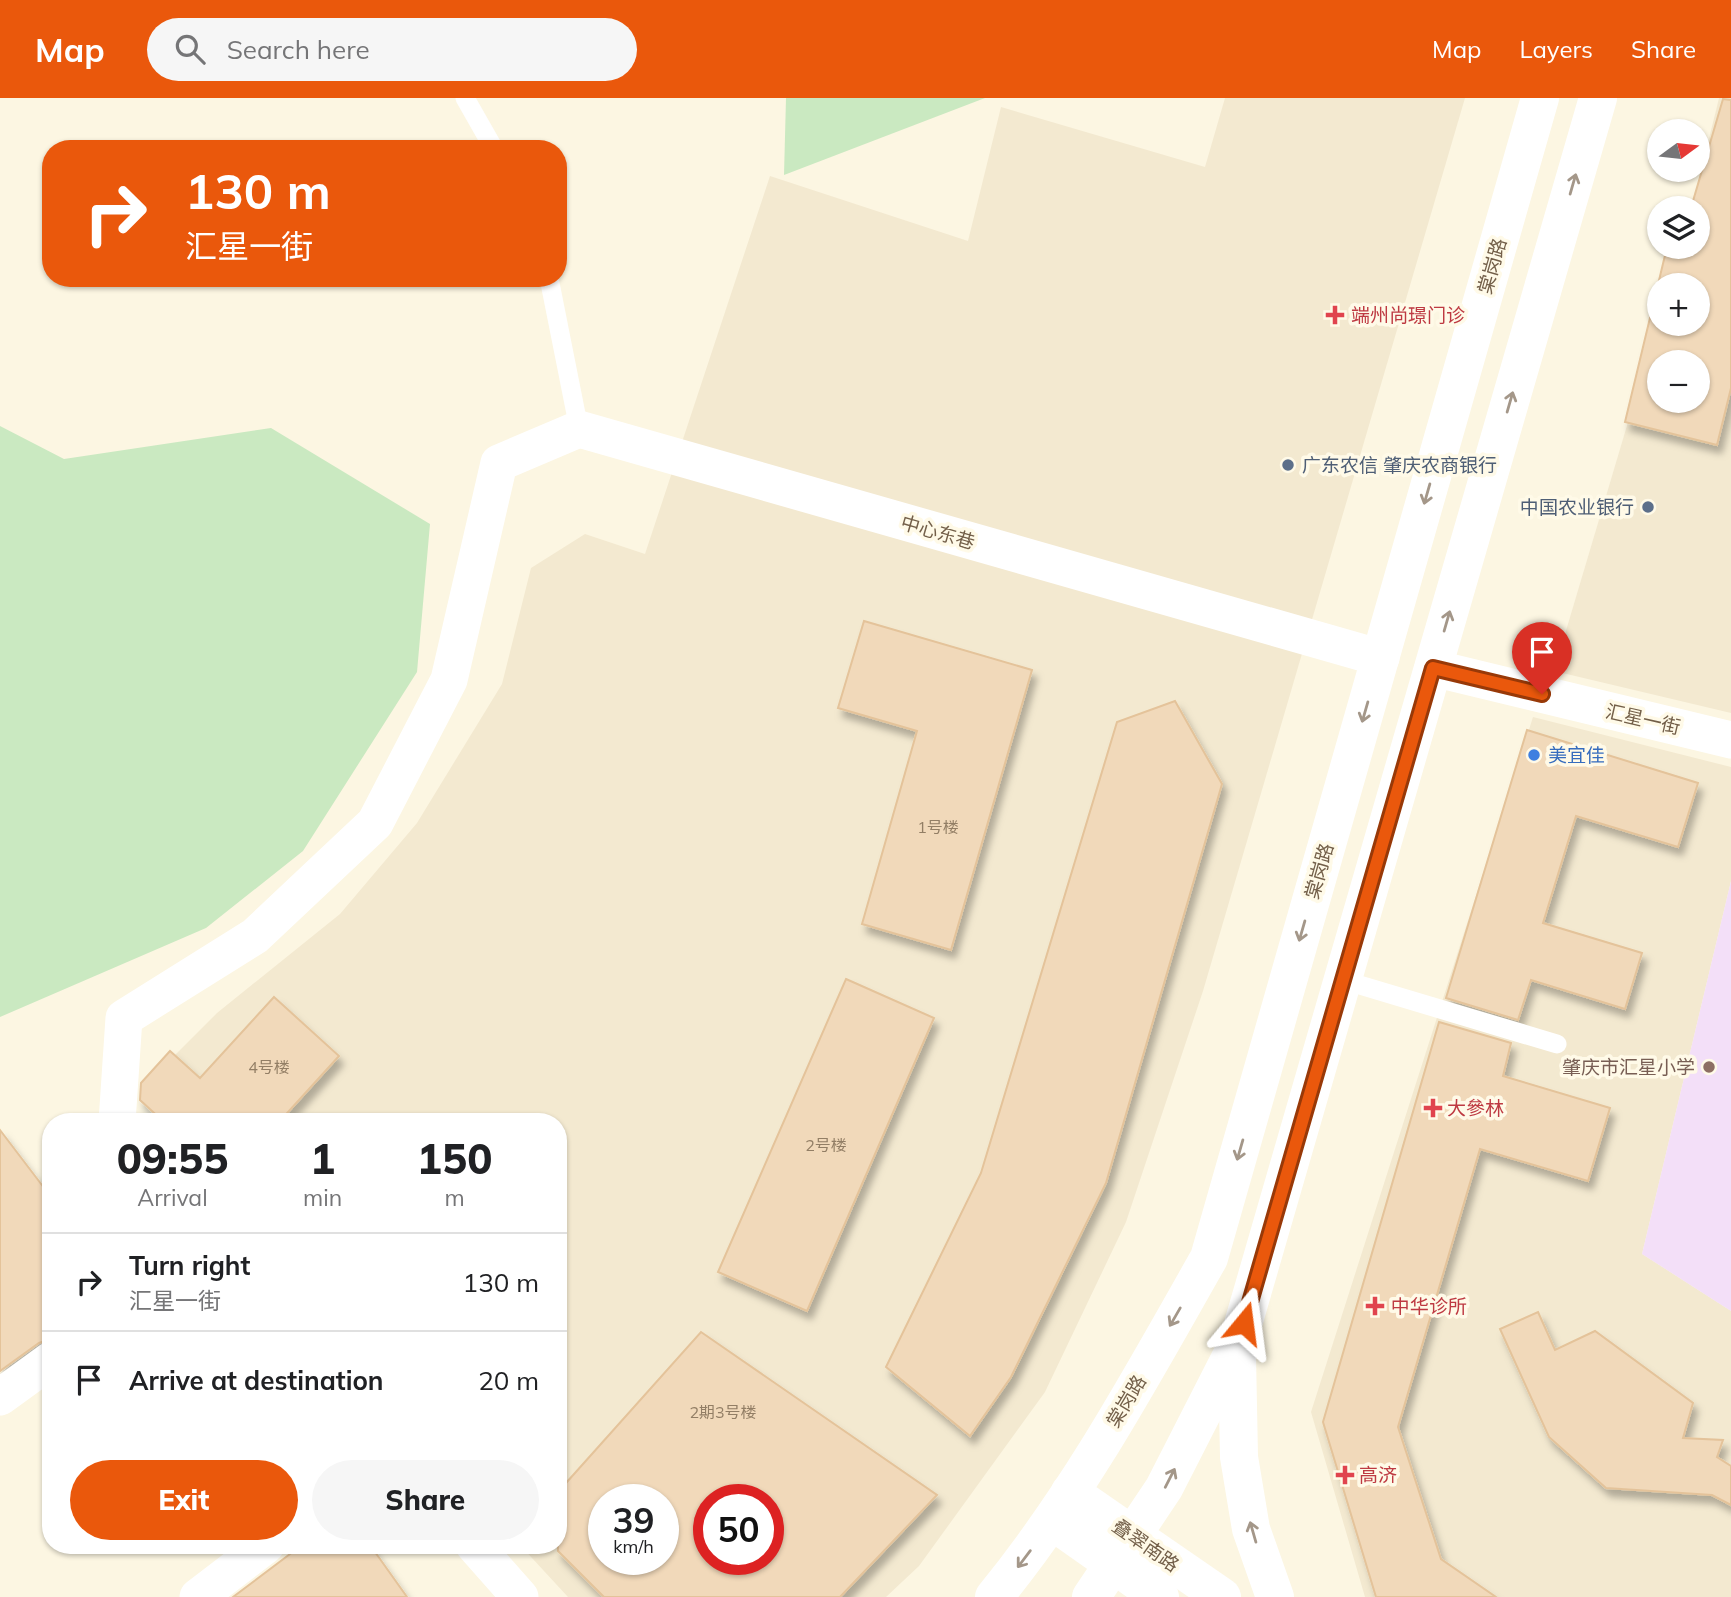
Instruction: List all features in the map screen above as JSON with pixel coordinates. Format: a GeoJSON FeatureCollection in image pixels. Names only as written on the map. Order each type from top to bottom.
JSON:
{"type":"FeatureCollection","features":[{"type":"Feature","properties":{"kind":"main road","name":"棠岗路"},"geometry":{"type":"LineString","coordinates":[[994,1597],[1061,1506],[1117,1419],[1209,1258],[1540,98]]}},
{"type":"Feature","properties":{"kind":"main road"},"geometry":{"type":"LineString","coordinates":[[1091,1597],[1164,1488],[1237,1345],[1598,98]]}},
{"type":"Feature","properties":{"kind":"main road"},"geometry":{"type":"LineString","coordinates":[[1209,1258],[1256,1279]]}},
{"type":"Feature","properties":{"kind":"main road"},"geometry":{"type":"LineString","coordinates":[[1237,1345],[1239,1457],[1251,1529],[1275,1597]]}},
{"type":"Feature","properties":{"kind":"main road","name":"叠翠南路"},"geometry":{"type":"LineString","coordinates":[[1061,1506],[1123,1549],[1222,1597]]}},
{"type":"Feature","properties":{"kind":"main road","name":"叠翠南路"},"geometry":{"type":"LineString","coordinates":[[1123,1549],[1160,1597]]}},
{"type":"Feature","properties":{"kind":"street","name":"中心东巷"},"geometry":{"type":"LineString","coordinates":[[579,429],[1381,657]]}},
{"type":"Feature","properties":{"kind":"street"},"geometry":{"type":"LineString","coordinates":[[118,1113],[124,1018],[255,936],[375,823],[449,680],[499,463],[579,429]]}},
{"type":"Feature","properties":{"kind":"street","name":"汇星一街"},"geometry":{"type":"LineString","coordinates":[[1433,668],[1731,740]]}},
{"type":"Feature","properties":{"kind":"street"},"geometry":{"type":"LineString","coordinates":[[0,1397],[42,1367]]}},
{"type":"Feature","properties":{"kind":"street"},"geometry":{"type":"LineString","coordinates":[[198,1597],[253,1554]]}},
{"type":"Feature","properties":{"kind":"street"},"geometry":{"type":"LineString","coordinates":[[482,1554],[520,1597]]}},
{"type":"Feature","properties":{"kind":"lane"},"geometry":{"type":"LineString","coordinates":[[465,98],[489,140]]}},
{"type":"Feature","properties":{"kind":"lane"},"geometry":{"type":"LineString","coordinates":[[551,287],[579,429]]}},
{"type":"Feature","properties":{"kind":"lane"},"geometry":{"type":"LineString","coordinates":[[1343,980],[1557,1044]]}},
{"type":"Feature","properties":{"kind":"shaded area"},"geometry":{"type":"Polygon","coordinates":[[[1225,98],[1465,98],[1203,991],[1126,1222],[1045,1392],[919,1566],[886,1597],[568,1597],[528,1554],[567,1554],[567,1113],[178,1113],[173,1057],[217,1013],[340,914],[417,823],[502,684],[531,568],[585,534],[645,554],[770,176],[968,241],[1001,107],[1205,167],[1225,98]]]}},
{"type":"Feature","properties":{"kind":"shaded area"},"geometry":{"type":"Polygon","coordinates":[[[1719,98],[1731,98],[1731,713],[1554,671],[1647,358],[1647,413],[1710,413],[1710,350],[1649,350],[1654,336],[1710,336],[1710,273],[1672,273],[1677,259],[1710,259],[1710,196],[1695,196],[1698,182],[1710,182],[1710,135],[1719,98]]]}},
{"type":"Feature","properties":{"kind":"shaded area"},"geometry":{"type":"Polygon","coordinates":[[[1533,717],[1731,767],[1731,881],[1642,1254],[1731,1311],[1731,1597],[1365,1597],[1311,1412],[1533,717]]]}},
{"type":"Feature","properties":{"kind":"shaded area","name":"肇庆市汇星小学"},"geometry":{"type":"Polygon","coordinates":[[[1731,881],[1731,1311],[1642,1254],[1731,881]]]}},
{"type":"Feature","properties":{"kind":"green space"},"geometry":{"type":"Polygon","coordinates":[[[786,98],[985,98],[784,175],[786,98]]]}},
{"type":"Feature","properties":{"kind":"green space"},"geometry":{"type":"Polygon","coordinates":[[[0,426],[64,459],[271,428],[430,524],[417,672],[303,851],[206,928],[0,1017],[0,426]]]}},
{"type":"Feature","properties":{"kind":"building"},"geometry":{"type":"Polygon","coordinates":[[[1723,99],[1731,100],[1731,388],[1717,445],[1625,422],[1647,330],[1647,336],[1710,336],[1710,273],[1661,273],[1664,259],[1710,259],[1710,196],[1694,196],[1699,182],[1710,182],[1710,143],[1723,99]]]}},
{"type":"Feature","properties":{"kind":"building"},"geometry":{"type":"Polygon","coordinates":[[[864,621],[1032,670],[951,950],[862,924],[917,731],[838,708],[864,621]]]}},
{"type":"Feature","properties":{"kind":"building"},"geometry":{"type":"Polygon","coordinates":[[[1175,701],[1222,784],[1106,1183],[1011,1377],[970,1436],[886,1367],[981,1173],[1117,722],[1175,701]]]}},
{"type":"Feature","properties":{"kind":"building"},"geometry":{"type":"Polygon","coordinates":[[[1527,730],[1698,783],[1678,847],[1576,816],[1543,923],[1642,953],[1625,1009],[1531,980],[1518,1020],[1446,998],[1527,730]]]}},
{"type":"Feature","properties":{"kind":"building"},"geometry":{"type":"Polygon","coordinates":[[[846,979],[934,1018],[807,1311],[718,1272],[846,979]]]}},
{"type":"Feature","properties":{"kind":"building"},"geometry":{"type":"Polygon","coordinates":[[[274,997],[339,1056],[287,1113],[154,1113],[140,1100],[141,1083],[170,1051],[200,1078],[274,997]]]}},
{"type":"Feature","properties":{"kind":"building"},"geometry":{"type":"Polygon","coordinates":[[[1439,1022],[1511,1043],[1503,1076],[1610,1108],[1588,1181],[1480,1149],[1398,1427],[1441,1559],[1496,1597],[1376,1597],[1323,1422],[1439,1022]]]}},
{"type":"Feature","properties":{"kind":"building"},"geometry":{"type":"Polygon","coordinates":[[[0,1130],[42,1185],[42,1342],[0,1371],[0,1130]]]}},
{"type":"Feature","properties":{"kind":"building"},"geometry":{"type":"Polygon","coordinates":[[[1538,1312],[1555,1350],[1595,1331],[1693,1403],[1683,1438],[1723,1440],[1717,1457],[1731,1466],[1731,1505],[1712,1495],[1606,1488],[1549,1437],[1500,1329],[1538,1312]]]}},
{"type":"Feature","properties":{"kind":"building"},"geometry":{"type":"Polygon","coordinates":[[[701,1332],[937,1495],[840,1597],[604,1597],[561,1554],[567,1554],[567,1482],[701,1332]]]}},
{"type":"Feature","properties":{"kind":"building"},"geometry":{"type":"Polygon","coordinates":[[[290,1554],[376,1554],[407,1597],[233,1597],[290,1554]]]}},
{"type":"Feature","properties":{"kind":"place","name":"端州尚璟门诊"},"geometry":{"type":"Point","coordinates":[1335,315]}},
{"type":"Feature","properties":{"kind":"place","name":"广东农信 肇庆农商银行"},"geometry":{"type":"Point","coordinates":[1288,465]}},
{"type":"Feature","properties":{"kind":"place","name":"中国农业银行"},"geometry":{"type":"Point","coordinates":[1648,507]}},
{"type":"Feature","properties":{"kind":"place","name":"美宜佳"},"geometry":{"type":"Point","coordinates":[1534,755]}},
{"type":"Feature","properties":{"kind":"place","name":"肇庆市汇星小学"},"geometry":{"type":"Point","coordinates":[1709,1067]}},
{"type":"Feature","properties":{"kind":"place","name":"大參林"},"geometry":{"type":"Point","coordinates":[1433,1108]}},
{"type":"Feature","properties":{"kind":"place","name":"中华诊所"},"geometry":{"type":"Point","coordinates":[1375,1306]}},
{"type":"Feature","properties":{"kind":"place","name":"高济"},"geometry":{"type":"Point","coordinates":[1345,1475]}},
{"type":"Feature","properties":{"kind":"route"},"geometry":{"type":"LineString","coordinates":[[1244,1323],[1433,668],[1542,694]]}}]}
